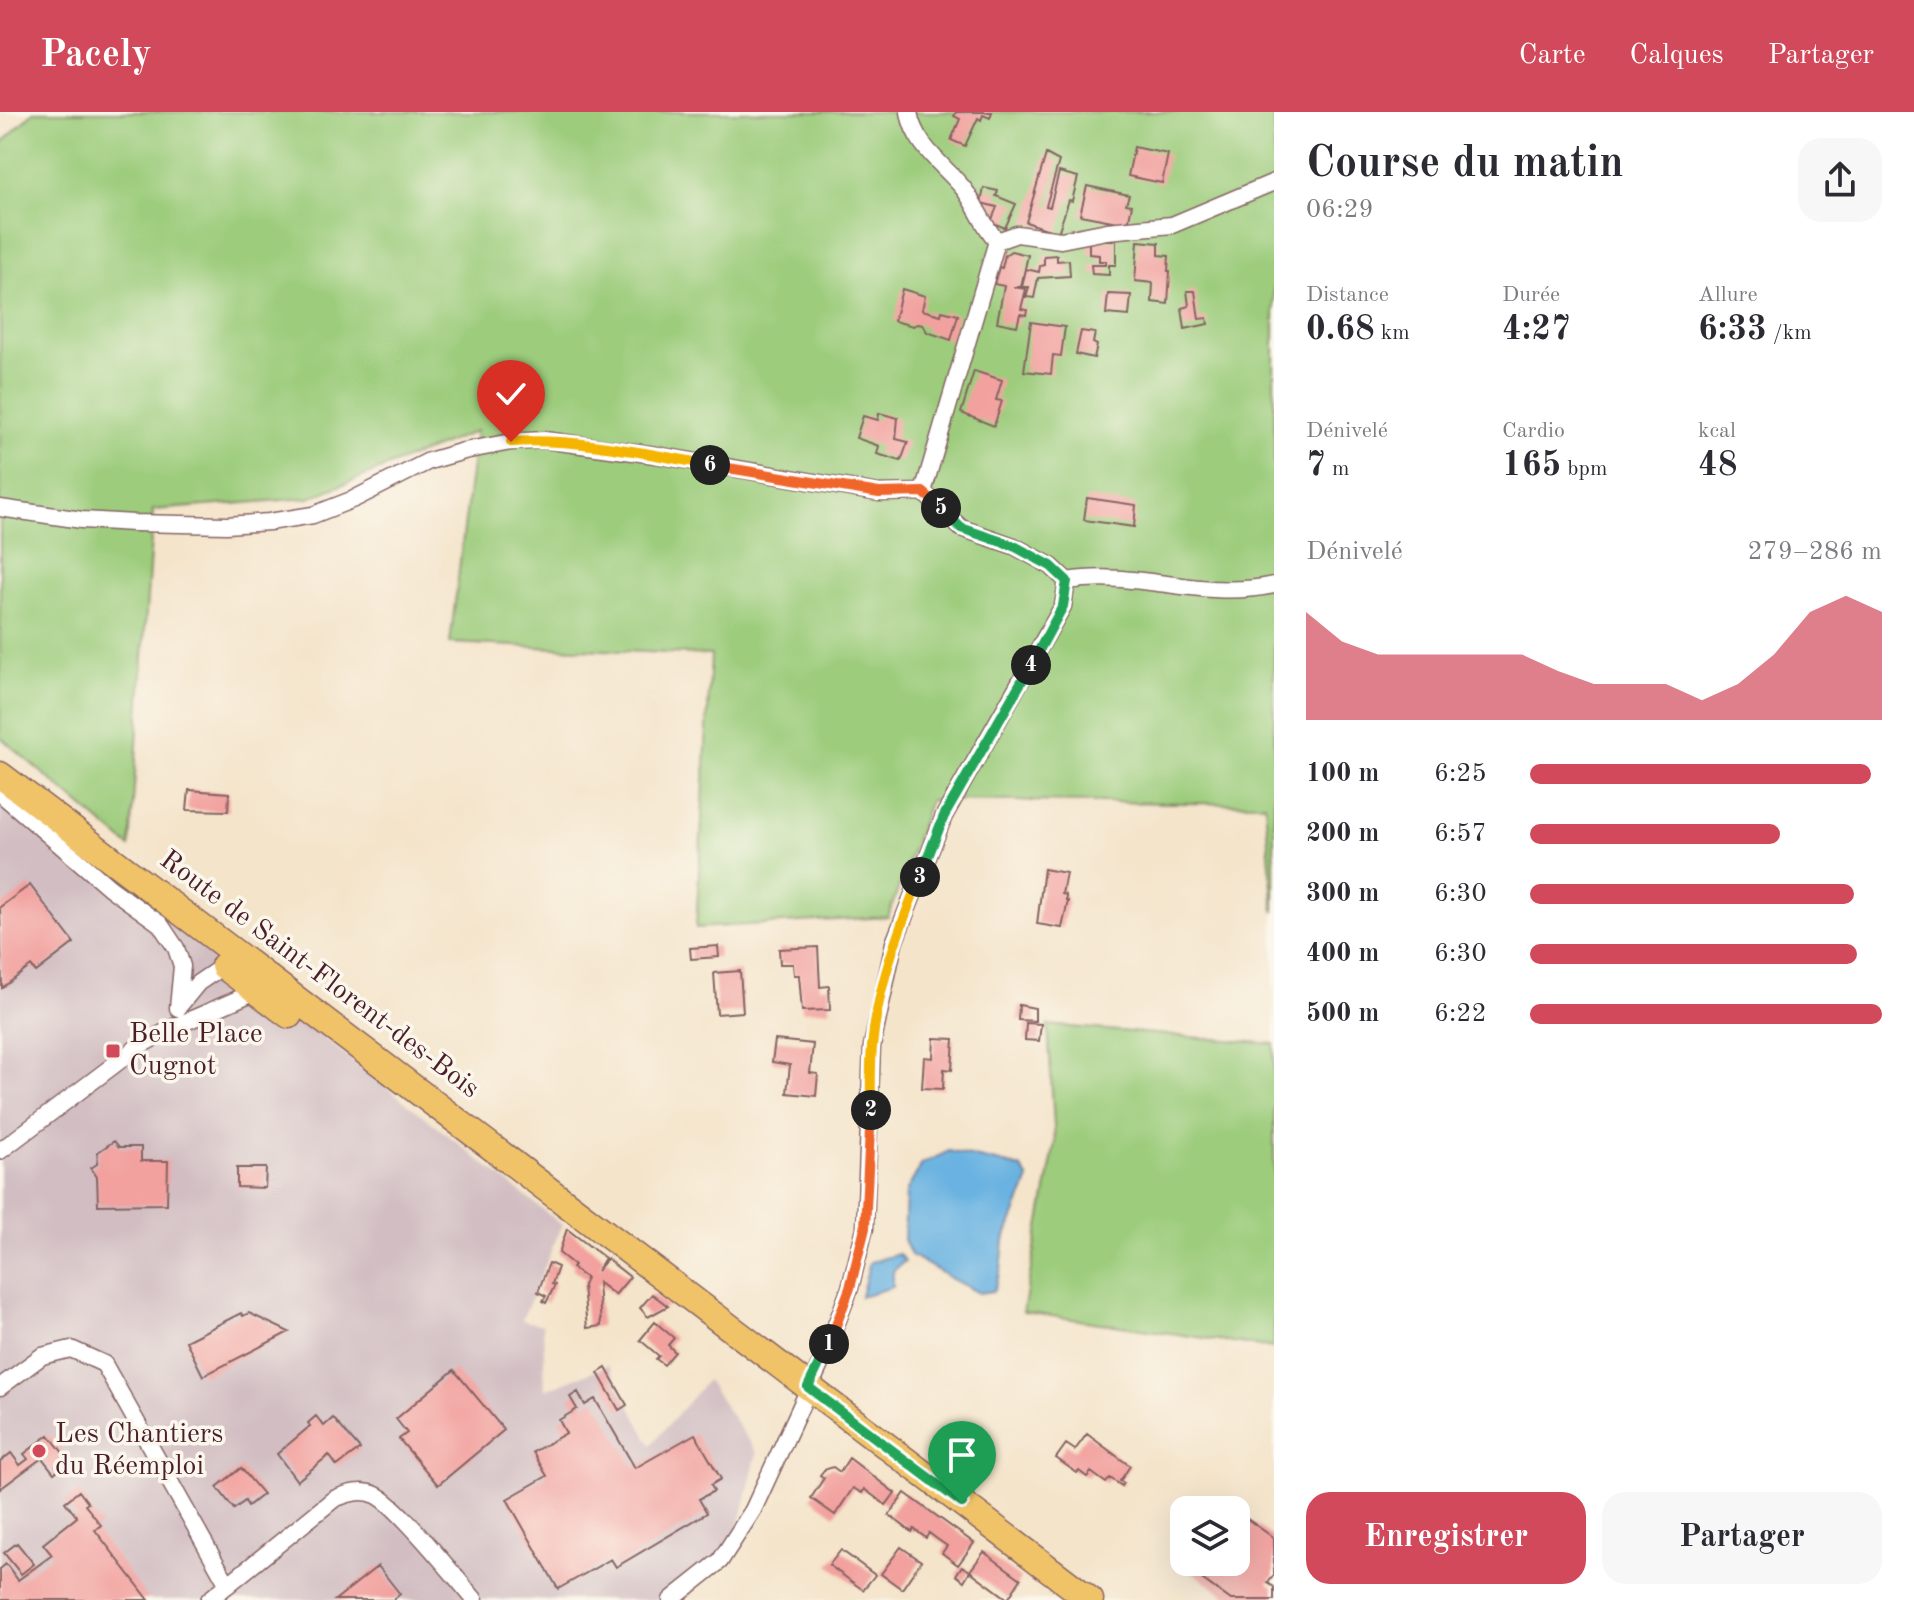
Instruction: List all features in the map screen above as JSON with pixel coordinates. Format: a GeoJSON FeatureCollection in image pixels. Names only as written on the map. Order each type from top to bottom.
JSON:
{"type":"FeatureCollection","features":[{"type":"Feature","properties":{"kind":"main road","name":"Route de Saint-Florent-des-Bois"},"geometry":{"type":"LineString","coordinates":[[0,775],[1090,1600]]}},
{"type":"Feature","properties":{"kind":"main road","name":"Route de Saint-Florent-des-Bois"},"geometry":{"type":"LineString","coordinates":[[0,792],[491,1161],[597,1229]]}},
{"type":"Feature","properties":{"kind":"street"},"geometry":{"type":"LineString","coordinates":[[909,112],[911,124],[922,144],[965,191],[982,225],[997,241]]}},
{"type":"Feature","properties":{"kind":"street"},"geometry":{"type":"LineString","coordinates":[[997,241],[1017,234],[1061,240],[1107,231],[1172,225],[1274,182]]}},
{"type":"Feature","properties":{"kind":"street"},"geometry":{"type":"LineString","coordinates":[[923,492],[997,241]]}},
{"type":"Feature","properties":{"kind":"street"},"geometry":{"type":"LineString","coordinates":[[0,508],[82,520],[134,523],[227,525],[269,522],[313,515],[354,499],[429,461],[452,454],[511,442],[544,440],[642,453],[879,493],[923,492],[961,528],[1014,546],[1051,566],[1067,581]]}},
{"type":"Feature","properties":{"kind":"street"},"geometry":{"type":"LineString","coordinates":[[1067,581],[1092,577],[1136,579],[1186,589],[1231,590],[1274,585]]}},
{"type":"Feature","properties":{"kind":"street"},"geometry":{"type":"LineString","coordinates":[[671,1600],[720,1561],[753,1510],[850,1288],[865,1228],[872,1046],[894,943],[944,816],[1063,606],[1067,581]]}},
{"type":"Feature","properties":{"kind":"street"},"geometry":{"type":"LineString","coordinates":[[0,792],[110,888],[160,924],[176,948],[182,966],[178,1008]]}},
{"type":"Feature","properties":{"kind":"street"},"geometry":{"type":"LineString","coordinates":[[205,930],[242,976],[337,1041],[390,1069]]}},
{"type":"Feature","properties":{"kind":"street"},"geometry":{"type":"LineString","coordinates":[[0,1151],[139,1046],[178,1008],[198,983],[242,976]]}},
{"type":"Feature","properties":{"kind":"street"},"geometry":{"type":"LineString","coordinates":[[139,1046],[176,1026],[242,976]]}},
{"type":"Feature","properties":{"kind":"street"},"geometry":{"type":"LineString","coordinates":[[0,1387],[42,1356],[71,1349],[104,1364],[228,1585]]}},
{"type":"Feature","properties":{"kind":"street"},"geometry":{"type":"LineString","coordinates":[[209,1600],[334,1499],[348,1493],[364,1492],[379,1496],[404,1520],[475,1600]]}},
{"type":"Feature","properties":{"kind":"shaded area"},"geometry":{"type":"Polygon","coordinates":[[[0,783],[562,1225],[522,1320],[543,1325],[545,1390],[608,1365],[651,1445],[707,1380],[757,1453],[731,1560],[675,1600],[0,1600],[0,783]]]}},
{"type":"Feature","properties":{"kind":"green space"},"geometry":{"type":"Polygon","coordinates":[[[33,112],[1274,112],[1274,913],[1265,804],[930,800],[888,917],[696,928],[711,655],[450,643],[476,431],[309,498],[153,510],[130,847],[0,737],[0,145],[33,112]]]}},
{"type":"Feature","properties":{"kind":"green space"},"geometry":{"type":"Polygon","coordinates":[[[1048,1025],[1274,1044],[1274,1348],[1023,1312],[1055,1143],[1048,1025]]]}},
{"type":"Feature","properties":{"kind":"water"},"geometry":{"type":"Polygon","coordinates":[[[949,1151],[1021,1168],[1029,1179],[1004,1241],[1001,1270],[993,1291],[979,1293],[954,1280],[911,1255],[904,1240],[906,1192],[922,1164],[949,1151]]]}},
{"type":"Feature","properties":{"kind":"water"},"geometry":{"type":"Polygon","coordinates":[[[899,1254],[905,1261],[893,1271],[893,1287],[861,1296],[870,1262],[899,1254]]]}},
{"type":"Feature","properties":{"kind":"building"},"geometry":{"type":"Polygon","coordinates":[[[956,112],[992,112],[990,118],[983,115],[981,120],[978,118],[965,146],[951,140],[960,119],[954,116],[956,112]]]}},
{"type":"Feature","properties":{"kind":"building"},"geometry":{"type":"Polygon","coordinates":[[[1134,147],[1168,154],[1162,183],[1128,176],[1134,147]]]}},
{"type":"Feature","properties":{"kind":"building"},"geometry":{"type":"Polygon","coordinates":[[[1046,154],[1059,161],[1046,206],[1050,207],[1059,172],[1078,177],[1072,201],[1069,200],[1058,233],[1026,222],[1046,154]]]}},
{"type":"Feature","properties":{"kind":"building"},"geometry":{"type":"Polygon","coordinates":[[[1087,186],[1129,195],[1126,204],[1132,205],[1128,224],[1080,215],[1087,186]]]}},
{"type":"Feature","properties":{"kind":"building"},"geometry":{"type":"Polygon","coordinates":[[[984,188],[998,191],[996,196],[1016,204],[1005,228],[991,222],[997,207],[981,203],[984,188]]]}},
{"type":"Feature","properties":{"kind":"building"},"geometry":{"type":"Polygon","coordinates":[[[1089,240],[1116,240],[1116,265],[1109,265],[1109,275],[1092,274],[1091,265],[1106,265],[1106,261],[1099,261],[1099,255],[1089,254],[1089,240]]]}},
{"type":"Feature","properties":{"kind":"building"},"geometry":{"type":"Polygon","coordinates":[[[1138,241],[1159,243],[1159,255],[1169,256],[1168,304],[1152,302],[1153,283],[1135,281],[1138,241]]]}},
{"type":"Feature","properties":{"kind":"building"},"geometry":{"type":"Polygon","coordinates":[[[1011,251],[1028,255],[1021,287],[1013,287],[1026,289],[1021,309],[1027,310],[1026,315],[1020,314],[1017,326],[997,322],[1004,286],[994,284],[1005,255],[1011,251]]]}},
{"type":"Feature","properties":{"kind":"building"},"geometry":{"type":"Polygon","coordinates":[[[1057,255],[1057,261],[1069,260],[1070,276],[1038,278],[1034,298],[1026,297],[1029,287],[1022,287],[1026,269],[1039,272],[1040,266],[1044,265],[1044,256],[1057,255]]]}},
{"type":"Feature","properties":{"kind":"building"},"geometry":{"type":"Polygon","coordinates":[[[902,289],[925,296],[922,310],[958,315],[951,340],[927,332],[923,325],[894,321],[902,289]]]}},
{"type":"Feature","properties":{"kind":"building"},"geometry":{"type":"Polygon","coordinates":[[[1187,291],[1195,291],[1199,319],[1207,318],[1208,324],[1185,329],[1182,308],[1189,306],[1187,291]]]}},
{"type":"Feature","properties":{"kind":"building"},"geometry":{"type":"Polygon","coordinates":[[[1108,294],[1131,295],[1129,316],[1106,314],[1108,294]]]}},
{"type":"Feature","properties":{"kind":"building"},"geometry":{"type":"Polygon","coordinates":[[[1031,322],[1065,327],[1061,356],[1053,355],[1051,374],[1024,371],[1031,322]]]}},
{"type":"Feature","properties":{"kind":"building"},"geometry":{"type":"Polygon","coordinates":[[[1081,331],[1095,333],[1093,343],[1097,345],[1094,358],[1076,354],[1081,331]]]}},
{"type":"Feature","properties":{"kind":"building"},"geometry":{"type":"Polygon","coordinates":[[[974,371],[1002,380],[996,400],[1002,401],[994,426],[961,413],[974,371]]]}},
{"type":"Feature","properties":{"kind":"building"},"geometry":{"type":"Polygon","coordinates":[[[879,413],[898,418],[896,439],[908,442],[901,461],[877,454],[879,446],[856,438],[863,416],[878,420],[879,413]]]}},
{"type":"Feature","properties":{"kind":"building"},"geometry":{"type":"Polygon","coordinates":[[[1087,498],[1136,505],[1134,527],[1084,520],[1087,498]]]}},
{"type":"Feature","properties":{"kind":"building"},"geometry":{"type":"Polygon","coordinates":[[[189,790],[229,793],[228,811],[187,810],[189,790]]]}},
{"type":"Feature","properties":{"kind":"building"},"geometry":{"type":"Polygon","coordinates":[[[1044,869],[1066,873],[1062,894],[1068,901],[1062,928],[1037,924],[1044,869]]]}},
{"type":"Feature","properties":{"kind":"building"},"geometry":{"type":"Polygon","coordinates":[[[30,885],[74,943],[36,972],[31,966],[2,988],[0,907],[30,885]]]}},
{"type":"Feature","properties":{"kind":"building"},"geometry":{"type":"Polygon","coordinates":[[[718,946],[719,957],[691,959],[690,948],[718,946]]]}},
{"type":"Feature","properties":{"kind":"building"},"geometry":{"type":"Polygon","coordinates":[[[818,947],[820,987],[829,986],[830,1010],[802,1011],[799,975],[794,975],[793,964],[780,964],[779,949],[818,947]]]}},
{"type":"Feature","properties":{"kind":"building"},"geometry":{"type":"Polygon","coordinates":[[[740,971],[743,1012],[717,1014],[714,973],[740,971]]]}},
{"type":"Feature","properties":{"kind":"building"},"geometry":{"type":"Polygon","coordinates":[[[1019,1005],[1035,1008],[1035,1021],[1018,1020],[1019,1005]]]}},
{"type":"Feature","properties":{"kind":"building"},"geometry":{"type":"Polygon","coordinates":[[[1026,1023],[1041,1024],[1039,1041],[1025,1040],[1026,1023]]]}},
{"type":"Feature","properties":{"kind":"building"},"geometry":{"type":"Polygon","coordinates":[[[934,1038],[954,1039],[952,1070],[944,1069],[943,1089],[922,1088],[924,1057],[933,1058],[934,1038]]]}},
{"type":"Feature","properties":{"kind":"building"},"geometry":{"type":"Polygon","coordinates":[[[775,1040],[813,1044],[810,1073],[818,1074],[816,1096],[787,1093],[790,1065],[772,1062],[775,1040]]]}},
{"type":"Feature","properties":{"kind":"building"},"geometry":{"type":"Polygon","coordinates":[[[114,1141],[119,1147],[141,1147],[141,1161],[168,1161],[167,1204],[98,1205],[97,1177],[91,1168],[97,1164],[98,1152],[114,1141]]]}},
{"type":"Feature","properties":{"kind":"building"},"geometry":{"type":"Polygon","coordinates":[[[237,1168],[266,1168],[265,1188],[237,1187],[237,1168]]]}},
{"type":"Feature","properties":{"kind":"building"},"geometry":{"type":"Polygon","coordinates":[[[567,1229],[605,1258],[597,1271],[607,1259],[630,1277],[615,1295],[598,1282],[601,1326],[587,1328],[583,1286],[586,1278],[559,1253],[567,1229]]]}},
{"type":"Feature","properties":{"kind":"building"},"geometry":{"type":"Polygon","coordinates":[[[549,1263],[558,1267],[552,1284],[555,1285],[546,1303],[543,1301],[546,1296],[538,1292],[549,1263]]]}},
{"type":"Feature","properties":{"kind":"building"},"geometry":{"type":"Polygon","coordinates":[[[652,1294],[668,1306],[648,1317],[640,1308],[652,1294]]]}},
{"type":"Feature","properties":{"kind":"building"},"geometry":{"type":"Polygon","coordinates":[[[241,1313],[243,1316],[249,1313],[289,1332],[203,1376],[186,1341],[241,1313]]]}},
{"type":"Feature","properties":{"kind":"building"},"geometry":{"type":"Polygon","coordinates":[[[655,1322],[674,1338],[668,1345],[675,1352],[664,1365],[656,1359],[659,1356],[640,1340],[655,1322]]]}},
{"type":"Feature","properties":{"kind":"building"},"geometry":{"type":"Polygon","coordinates":[[[606,1368],[627,1405],[619,1410],[598,1373],[606,1368]]]}},
{"type":"Feature","properties":{"kind":"building"},"geometry":{"type":"Polygon","coordinates":[[[454,1370],[504,1430],[438,1485],[399,1439],[407,1433],[396,1419],[454,1370]]]}},
{"type":"Feature","properties":{"kind":"building"},"geometry":{"type":"Polygon","coordinates":[[[578,1392],[585,1405],[595,1399],[635,1468],[695,1434],[721,1479],[711,1485],[714,1491],[699,1499],[707,1513],[616,1567],[611,1559],[558,1589],[507,1499],[547,1476],[533,1452],[566,1433],[559,1420],[577,1409],[570,1397],[578,1392]]]}},
{"type":"Feature","properties":{"kind":"building"},"geometry":{"type":"Polygon","coordinates":[[[316,1416],[324,1426],[333,1418],[360,1449],[337,1466],[329,1455],[297,1481],[277,1454],[310,1426],[308,1423],[316,1416]]]}},
{"type":"Feature","properties":{"kind":"building"},"geometry":{"type":"Polygon","coordinates":[[[1087,1434],[1130,1466],[1120,1481],[1124,1483],[1122,1486],[1110,1478],[1106,1483],[1091,1472],[1087,1477],[1079,1471],[1077,1473],[1056,1458],[1066,1444],[1075,1450],[1087,1434]]]}},
{"type":"Feature","properties":{"kind":"building"},"geometry":{"type":"Polygon","coordinates":[[[49,1435],[67,1458],[56,1466],[58,1470],[54,1473],[42,1458],[0,1489],[0,1462],[11,1453],[20,1465],[28,1459],[24,1454],[49,1435]]]}},
{"type":"Feature","properties":{"kind":"building"},"geometry":{"type":"Polygon","coordinates":[[[849,1458],[895,1493],[886,1505],[864,1489],[862,1493],[853,1488],[835,1515],[811,1498],[824,1478],[820,1475],[824,1470],[833,1467],[840,1472],[849,1458]]]}},
{"type":"Feature","properties":{"kind":"building"},"geometry":{"type":"Polygon","coordinates":[[[241,1468],[263,1494],[248,1506],[245,1501],[234,1509],[217,1487],[241,1468]]]}},
{"type":"Feature","properties":{"kind":"building"},"geometry":{"type":"Polygon","coordinates":[[[79,1491],[88,1503],[85,1505],[101,1525],[95,1530],[149,1600],[0,1600],[0,1569],[6,1564],[18,1580],[52,1555],[43,1544],[77,1517],[65,1502],[79,1491]]]}},
{"type":"Feature","properties":{"kind":"building"},"geometry":{"type":"Polygon","coordinates":[[[905,1493],[974,1543],[958,1565],[942,1553],[947,1546],[929,1533],[926,1538],[914,1529],[912,1532],[889,1515],[905,1493]]]}},
{"type":"Feature","properties":{"kind":"building"},"geometry":{"type":"Polygon","coordinates":[[[1250,1521],[1274,1538],[1274,1575],[1268,1583],[1274,1587],[1274,1600],[1231,1600],[1198,1576],[1250,1576],[1250,1521]]]}},
{"type":"Feature","properties":{"kind":"building"},"geometry":{"type":"Polygon","coordinates":[[[17,1543],[34,1564],[21,1574],[4,1553],[17,1543]]]}},
{"type":"Feature","properties":{"kind":"building"},"geometry":{"type":"Polygon","coordinates":[[[901,1547],[921,1561],[902,1589],[881,1574],[901,1547]]]}},
{"type":"Feature","properties":{"kind":"building"},"geometry":{"type":"Polygon","coordinates":[[[841,1550],[875,1575],[863,1590],[829,1565],[841,1550]]]}},
{"type":"Feature","properties":{"kind":"building"},"geometry":{"type":"Polygon","coordinates":[[[984,1552],[1021,1579],[1008,1599],[970,1571],[984,1552]]]}},
{"type":"Feature","properties":{"kind":"building"},"geometry":{"type":"Polygon","coordinates":[[[378,1566],[400,1594],[393,1600],[335,1600],[378,1566]]]}},
{"type":"Feature","properties":{"kind":"building"},"geometry":{"type":"Polygon","coordinates":[[[962,1566],[970,1571],[964,1581],[956,1575],[962,1566]]]}},
{"type":"Feature","properties":{"kind":"place","name":"Belle Place Cugnot"},"geometry":{"type":"Point","coordinates":[113,1051]}},
{"type":"Feature","properties":{"kind":"place","name":"Les Chantiers du Réemploi"},"geometry":{"type":"Point","coordinates":[39,1451]}},
{"type":"Feature","properties":{"kind":"route"},"geometry":{"type":"LineString","coordinates":[[511,442],[576,442],[879,493],[923,492],[961,528],[1014,546],[1051,566],[1067,581],[1063,606],[944,816],[894,943],[872,1046],[865,1228],[850,1288],[825,1354],[808,1387],[962,1503]]}}]}
